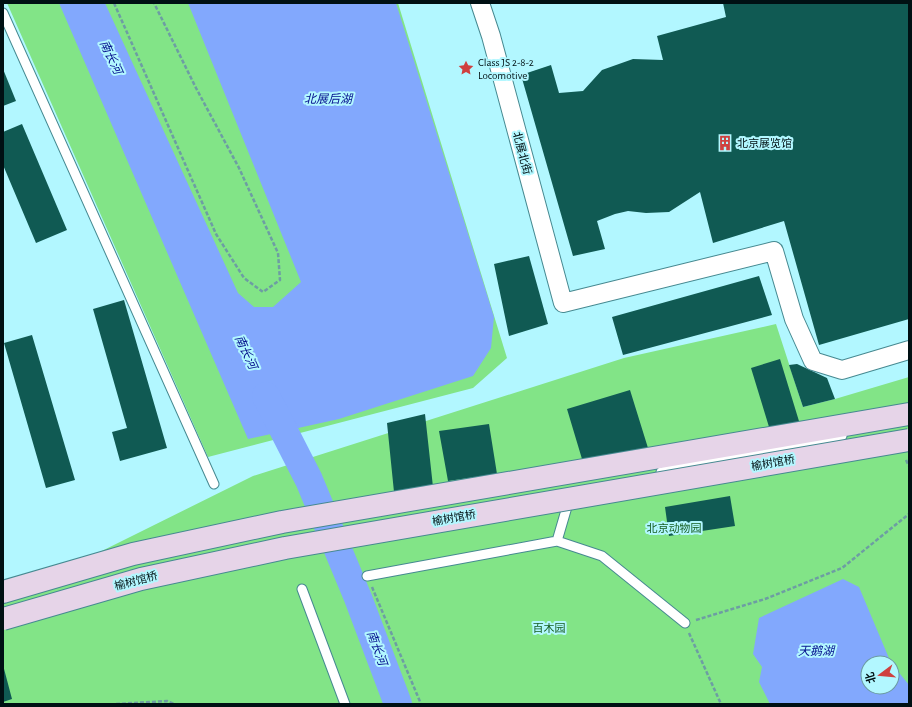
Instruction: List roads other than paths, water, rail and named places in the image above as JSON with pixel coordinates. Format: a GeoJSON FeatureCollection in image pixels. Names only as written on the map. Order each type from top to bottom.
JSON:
{"type":"FeatureCollection","features":[{"type":"Feature","properties":{"kind":"main road"},"geometry":{"type":"LineString","coordinates":[[3,592],[133,554],[282,522],[909,414]]}},
{"type":"Feature","properties":{"kind":"main road","name":"榆树馆桥"},"geometry":{"type":"LineString","coordinates":[[3,619],[141,579],[285,548],[909,440]]}},
{"type":"Feature","properties":{"kind":"street","name":"北展北街"},"geometry":{"type":"LineString","coordinates":[[480,3],[491,36],[563,303],[774,251],[794,319],[813,361],[842,370],[909,350]]}},
{"type":"Feature","properties":{"kind":"lane"},"geometry":{"type":"LineString","coordinates":[[3,13],[214,484]]}},
{"type":"Feature","properties":{"kind":"lane"},"geometry":{"type":"LineString","coordinates":[[890,427],[909,419]]}},
{"type":"Feature","properties":{"kind":"lane"},"geometry":{"type":"LineString","coordinates":[[650,474],[852,435]]}},
{"type":"Feature","properties":{"kind":"lane"},"geometry":{"type":"LineString","coordinates":[[557,540],[573,489],[596,485]]}},
{"type":"Feature","properties":{"kind":"lane"},"geometry":{"type":"LineString","coordinates":[[367,576],[557,540],[602,556],[684,623]]}},
{"type":"Feature","properties":{"kind":"lane"},"geometry":{"type":"LineString","coordinates":[[302,590],[345,704]]}},
{"type":"Feature","properties":{"kind":"water","name":"北展后湖"},"geometry":{"type":"Polygon","coordinates":[[[59,3],[105,3],[238,293],[254,307],[273,307],[301,282],[188,3],[396,3],[494,317],[491,348],[473,376],[339,419],[248,439],[59,3]]]}},
{"type":"Feature","properties":{"kind":"water","name":"天鹅湖"},"geometry":{"type":"Polygon","coordinates":[[[843,579],[859,587],[888,655],[860,655],[860,695],[900,695],[900,674],[909,685],[909,704],[770,704],[759,682],[762,667],[753,654],[759,618],[843,579]]]}},
{"type":"Feature","properties":{"kind":"waterway","name":"南长河"},"geometry":{"type":"LineString","coordinates":[[266,396],[309,480],[358,598],[398,704]]}},
{"type":"Feature","properties":{"kind":"place","name":"Class JS 2-8-2 Locomotive"},"geometry":{"type":"Point","coordinates":[466,68]}},
{"type":"Feature","properties":{"kind":"place","name":"北京展览馆"},"geometry":{"type":"Point","coordinates":[725,143]}},
{"type":"Feature","properties":{"kind":"park label","name":"北京动物园"},"geometry":{"type":"Point","coordinates":[674,528]}},
{"type":"Feature","properties":{"kind":"park label","name":"百木园"},"geometry":{"type":"Point","coordinates":[549,628]}}]}
